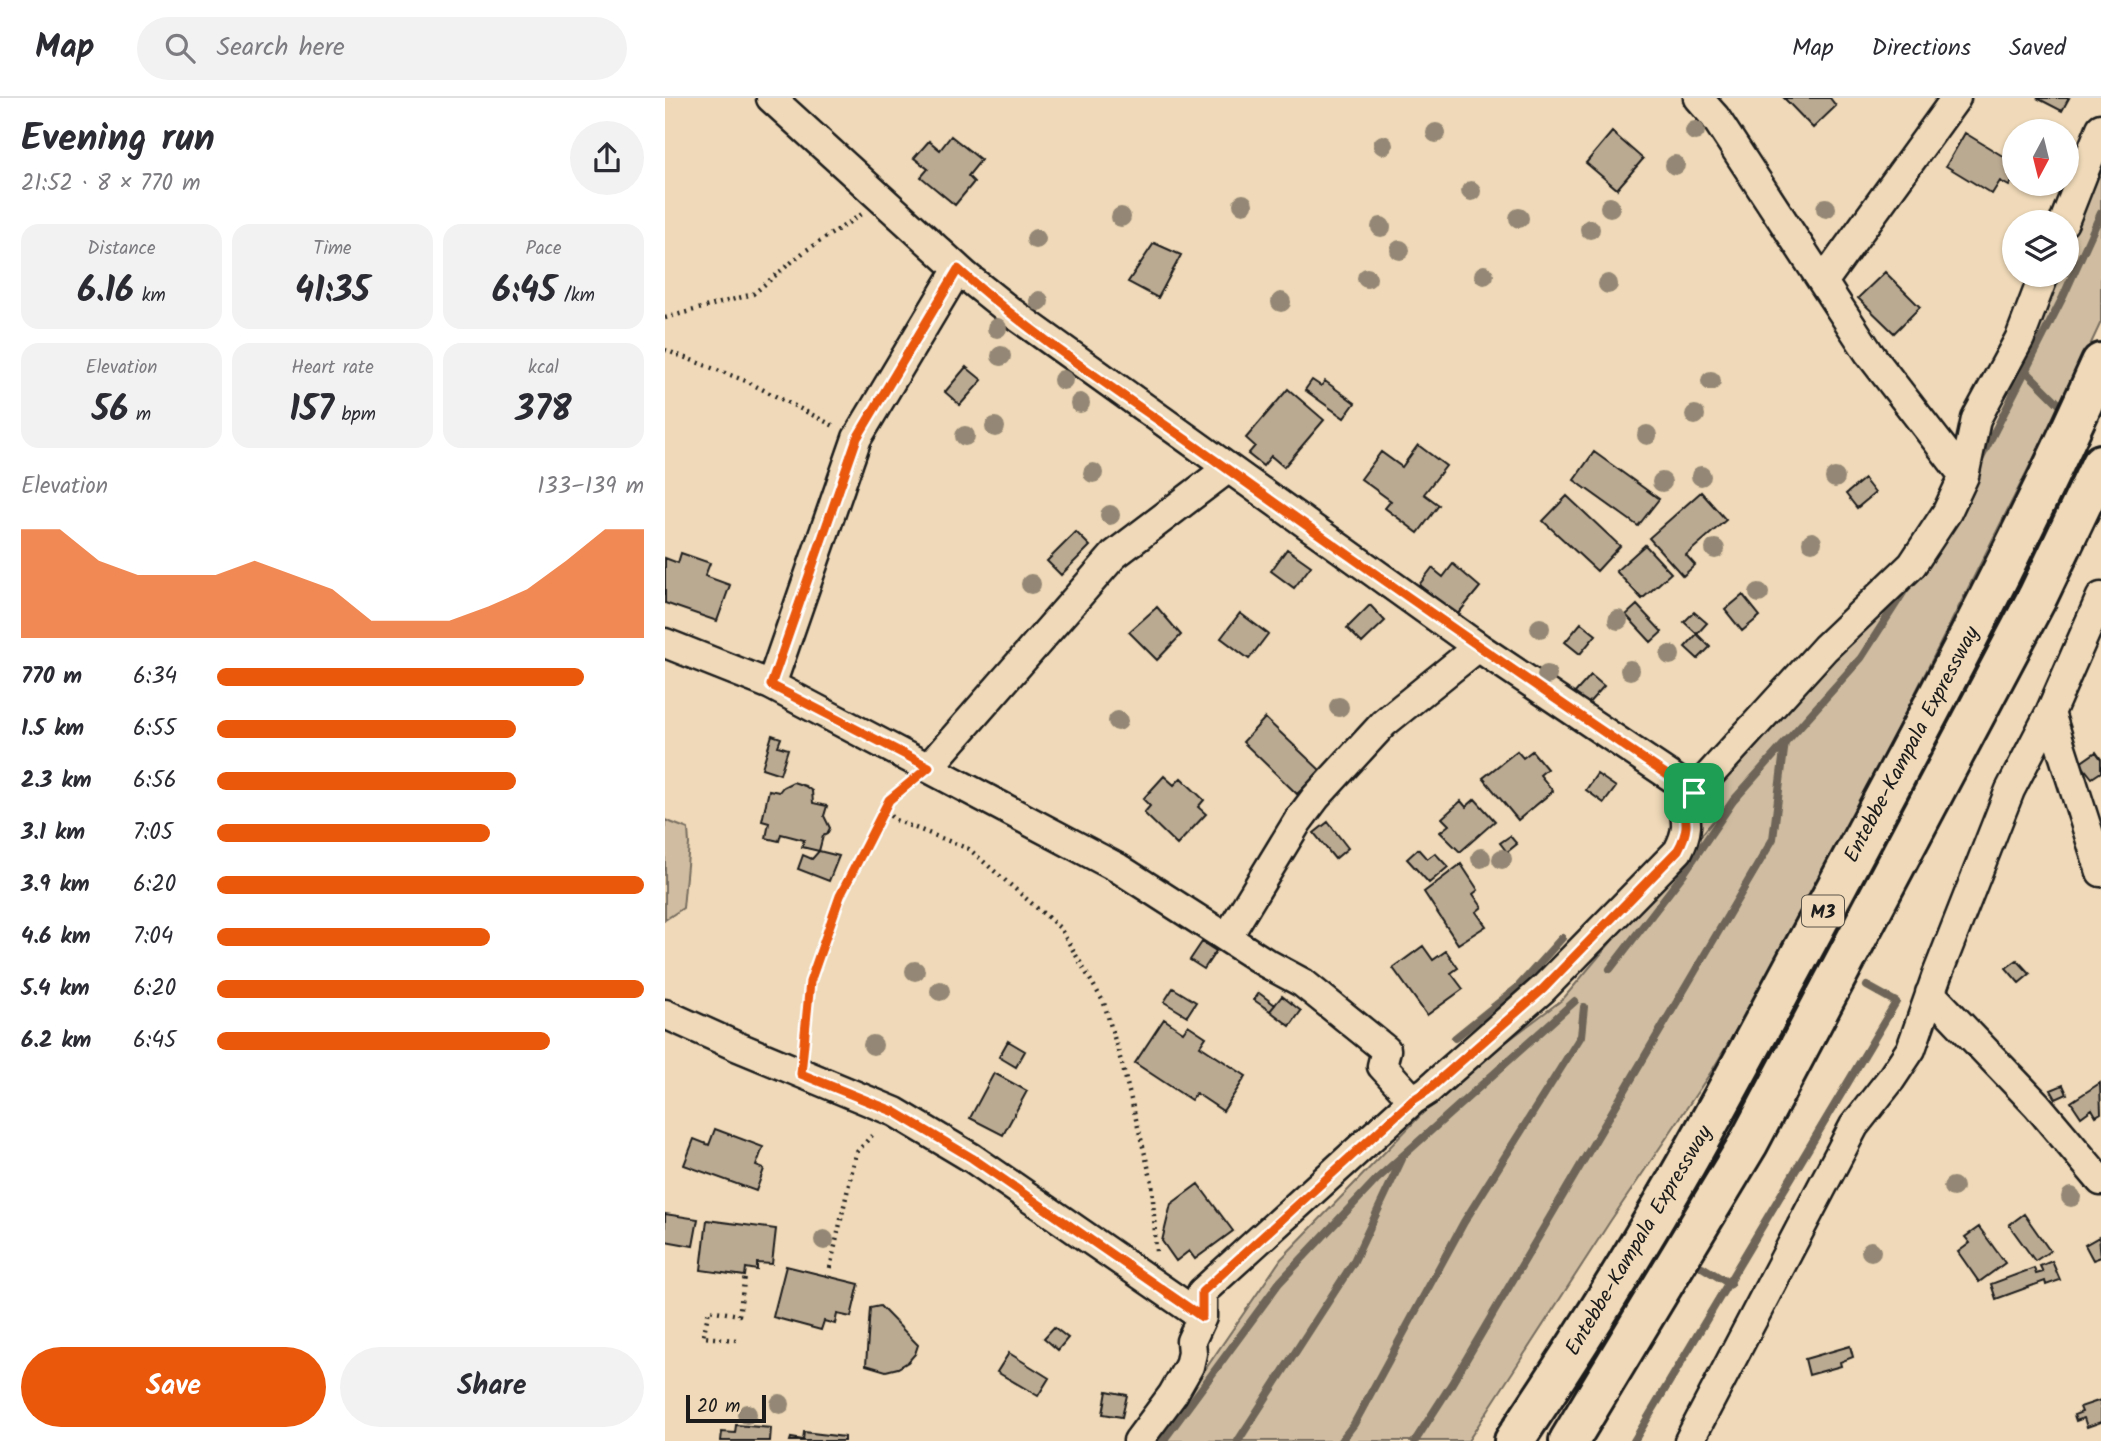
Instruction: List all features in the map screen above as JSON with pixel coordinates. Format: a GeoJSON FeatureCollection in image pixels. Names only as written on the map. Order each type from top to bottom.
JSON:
{"type":"FeatureCollection","features":[{"type":"Feature","properties":{"kind":"highway","name":"Entebbe-Kampala Expressway"},"geometry":{"type":"LineString","coordinates":[[1514,1441],[1564,1365],[1664,1201],[1744,1057],[1863,836],[2054,468],[2101,363]]}},
{"type":"Feature","properties":{"kind":"highway","name":"Entebbe-Kampala Expressway"},"geometry":{"type":"LineString","coordinates":[[1569,1441],[1748,1144],[2038,596],[2101,464]]}},
{"type":"Feature","properties":{"kind":"street"},"geometry":{"type":"LineString","coordinates":[[771,98],[958,269],[1065,352],[1478,647],[1694,793]]}},
{"type":"Feature","properties":{"kind":"street"},"geometry":{"type":"LineString","coordinates":[[1698,98],[1715,117],[1869,353],[1964,476]]}},
{"type":"Feature","properties":{"kind":"street"},"geometry":{"type":"LineString","coordinates":[[1823,282],[1956,98]]}},
{"type":"Feature","properties":{"kind":"street"},"geometry":{"type":"LineString","coordinates":[[2069,210],[2101,128]]}},
{"type":"Feature","properties":{"kind":"street"},"geometry":{"type":"LineString","coordinates":[[771,685],[857,438],[958,269]]}},
{"type":"Feature","properties":{"kind":"street"},"geometry":{"type":"LineString","coordinates":[[1137,1441],[1173,1394],[1189,1366],[1191,1340],[1202,1317],[1202,1292],[1413,1100],[1427,1091],[1543,989],[1678,850],[1686,836],[1688,820],[1682,802],[1694,793],[1825,648],[1912,565],[1947,512],[1964,476],[1976,419],[2020,338],[2039,287]]}},
{"type":"Feature","properties":{"kind":"street"},"geometry":{"type":"LineString","coordinates":[[929,767],[1114,555],[1227,469]]}},
{"type":"Feature","properties":{"kind":"street"},"geometry":{"type":"LineString","coordinates":[[1689,1441],[1854,1126],[1891,1079],[1910,1049],[2010,790],[2050,713],[2101,597]]}},
{"type":"Feature","properties":{"kind":"street"},"geometry":{"type":"LineString","coordinates":[[665,643],[771,685],[1118,868],[1228,936],[1266,963],[1303,983],[1386,1050],[1383,1066],[1413,1100]]}},
{"type":"Feature","properties":{"kind":"street"},"geometry":{"type":"LineString","coordinates":[[1228,936],[1298,821],[1316,797],[1384,723],[1478,647]]}},
{"type":"Feature","properties":{"kind":"street"},"geometry":{"type":"LineString","coordinates":[[2050,713],[2101,872]]}},
{"type":"Feature","properties":{"kind":"street"},"geometry":{"type":"LineString","coordinates":[[1930,993],[2037,1105],[2101,1181]]}},
{"type":"Feature","properties":{"kind":"street"},"geometry":{"type":"LineString","coordinates":[[665,1014],[895,1112],[972,1158],[1202,1317]]}},
{"type":"Feature","properties":{"kind":"path"},"geometry":{"type":"LineString","coordinates":[[665,318],[753,294],[805,251],[884,201]]}},
{"type":"Feature","properties":{"kind":"path"},"geometry":{"type":"LineString","coordinates":[[665,350],[746,381],[857,438]]}},
{"type":"Feature","properties":{"kind":"path"},"geometry":{"type":"LineString","coordinates":[[801,1074],[810,982],[840,896],[889,800],[929,767]]}},
{"type":"Feature","properties":{"kind":"path"},"geometry":{"type":"LineString","coordinates":[[885,811],[895,821],[968,849],[1060,928],[1104,1003],[1152,1182],[1155,1250],[1173,1295]]}},
{"type":"Feature","properties":{"kind":"path"},"geometry":{"type":"LineString","coordinates":[[830,1268],[856,1153]]}},
{"type":"Feature","properties":{"kind":"path"},"geometry":{"type":"LineString","coordinates":[[736,1340],[703,1337],[709,1310],[739,1315],[745,1276]]}},
{"type":"Feature","properties":{"kind":"shaded area"},"geometry":{"type":"Polygon","coordinates":[[[2101,151],[2101,322],[2086,354],[1798,926],[1713,1069],[1611,1220],[1468,1441],[1156,1441],[1281,1259],[1452,1083],[1563,999],[1714,820],[1688,790],[1888,580],[1939,496],[1998,426],[2050,287],[2079,287],[2079,210],[2101,151]]]}},
{"type":"Feature","properties":{"kind":"shaded area"},"geometry":{"type":"Polygon","coordinates":[[[665,820],[688,829],[689,844],[683,908],[665,920],[665,820]]]}},
{"type":"Feature","properties":{"kind":"building"},"geometry":{"type":"Polygon","coordinates":[[[1784,98],[1830,98],[1836,106],[1813,128],[1784,98]]]}},
{"type":"Feature","properties":{"kind":"building"},"geometry":{"type":"Polygon","coordinates":[[[2037,98],[2069,98],[2062,111],[2037,98]]]}},
{"type":"Feature","properties":{"kind":"building"},"geometry":{"type":"Polygon","coordinates":[[[1612,132],[1643,159],[1617,189],[1586,163],[1612,132]]]}},
{"type":"Feature","properties":{"kind":"building"},"geometry":{"type":"Polygon","coordinates":[[[1965,133],[2002,156],[2002,182],[2000,181],[1992,194],[1946,166],[1965,133]]]}},
{"type":"Feature","properties":{"kind":"building"},"geometry":{"type":"Polygon","coordinates":[[[951,136],[981,160],[968,176],[974,182],[955,205],[921,177],[928,169],[914,158],[929,141],[940,150],[951,136]]]}},
{"type":"Feature","properties":{"kind":"building"},"geometry":{"type":"Polygon","coordinates":[[[1154,243],[1181,255],[1158,298],[1128,282],[1154,243]]]}},
{"type":"Feature","properties":{"kind":"building"},"geometry":{"type":"Polygon","coordinates":[[[1885,272],[1920,307],[1894,333],[1858,298],[1885,272]]]}},
{"type":"Feature","properties":{"kind":"building"},"geometry":{"type":"Polygon","coordinates":[[[966,367],[982,380],[960,405],[945,392],[966,367]]]}},
{"type":"Feature","properties":{"kind":"building"},"geometry":{"type":"Polygon","coordinates":[[[1312,380],[1321,386],[1325,381],[1355,403],[1344,418],[1305,390],[1312,380]]]}},
{"type":"Feature","properties":{"kind":"building"},"geometry":{"type":"Polygon","coordinates":[[[1288,389],[1324,420],[1284,467],[1271,456],[1263,466],[1248,454],[1255,446],[1246,438],[1288,389]]]}},
{"type":"Feature","properties":{"kind":"building"},"geometry":{"type":"Polygon","coordinates":[[[1418,445],[1446,466],[1424,494],[1439,505],[1418,533],[1385,508],[1391,501],[1361,479],[1381,452],[1402,467],[1418,445]]]}},
{"type":"Feature","properties":{"kind":"building"},"geometry":{"type":"Polygon","coordinates":[[[1594,452],[1659,499],[1638,526],[1574,480],[1594,452]]]}},
{"type":"Feature","properties":{"kind":"building"},"geometry":{"type":"Polygon","coordinates":[[[1864,479],[1875,493],[1857,508],[1846,494],[1864,479]]]}},
{"type":"Feature","properties":{"kind":"building"},"geometry":{"type":"Polygon","coordinates":[[[1701,492],[1726,520],[1686,555],[1695,565],[1683,576],[1649,538],[1701,492]]]}},
{"type":"Feature","properties":{"kind":"building"},"geometry":{"type":"Polygon","coordinates":[[[1567,496],[1620,546],[1597,571],[1543,521],[1567,496]]]}},
{"type":"Feature","properties":{"kind":"building"},"geometry":{"type":"Polygon","coordinates":[[[1076,532],[1090,546],[1061,575],[1047,561],[1076,532]]]}},
{"type":"Feature","properties":{"kind":"building"},"geometry":{"type":"Polygon","coordinates":[[[1645,545],[1671,573],[1642,599],[1616,571],[1645,545]]]}},
{"type":"Feature","properties":{"kind":"building"},"geometry":{"type":"Polygon","coordinates":[[[1287,549],[1311,566],[1294,588],[1271,571],[1287,549]]]}},
{"type":"Feature","properties":{"kind":"building"},"geometry":{"type":"Polygon","coordinates":[[[681,553],[710,563],[705,576],[730,585],[717,621],[665,603],[665,558],[678,563],[681,553]]]}},
{"type":"Feature","properties":{"kind":"building"},"geometry":{"type":"Polygon","coordinates":[[[1453,564],[1480,587],[1457,615],[1419,585],[1432,568],[1443,577],[1453,564]]]}},
{"type":"Feature","properties":{"kind":"building"},"geometry":{"type":"Polygon","coordinates":[[[1743,595],[1760,616],[1742,631],[1725,610],[1743,595]]]}},
{"type":"Feature","properties":{"kind":"building"},"geometry":{"type":"Polygon","coordinates":[[[1370,605],[1385,621],[1362,643],[1347,628],[1370,605]]]}},
{"type":"Feature","properties":{"kind":"building"},"geometry":{"type":"Polygon","coordinates":[[[1637,605],[1662,632],[1651,642],[1626,615],[1637,605]]]}},
{"type":"Feature","properties":{"kind":"building"},"geometry":{"type":"Polygon","coordinates":[[[1157,607],[1181,635],[1157,660],[1129,632],[1157,607]]]}},
{"type":"Feature","properties":{"kind":"building"},"geometry":{"type":"Polygon","coordinates":[[[1694,612],[1707,623],[1697,634],[1684,622],[1694,612]]]}},
{"type":"Feature","properties":{"kind":"building"},"geometry":{"type":"Polygon","coordinates":[[[1240,613],[1268,634],[1249,659],[1221,638],[1240,613]]]}},
{"type":"Feature","properties":{"kind":"building"},"geometry":{"type":"Polygon","coordinates":[[[1581,623],[1596,635],[1580,654],[1565,642],[1581,623]]]}},
{"type":"Feature","properties":{"kind":"building"},"geometry":{"type":"Polygon","coordinates":[[[1697,634],[1710,647],[1698,659],[1685,647],[1697,634]]]}},
{"type":"Feature","properties":{"kind":"building"},"geometry":{"type":"Polygon","coordinates":[[[1591,675],[1604,686],[1586,706],[1573,695],[1591,675]]]}},
{"type":"Feature","properties":{"kind":"building"},"geometry":{"type":"Polygon","coordinates":[[[1265,718],[1321,771],[1297,794],[1243,742],[1265,718]]]}},
{"type":"Feature","properties":{"kind":"building"},"geometry":{"type":"Polygon","coordinates":[[[772,735],[781,738],[778,746],[788,749],[780,774],[762,768],[772,735]]]}},
{"type":"Feature","properties":{"kind":"building"},"geometry":{"type":"Polygon","coordinates":[[[1517,751],[1523,758],[1532,751],[1547,769],[1540,775],[1553,791],[1518,820],[1483,778],[1517,751]]]}},
{"type":"Feature","properties":{"kind":"building"},"geometry":{"type":"Polygon","coordinates":[[[2096,752],[2101,759],[2101,772],[2092,778],[2080,763],[2096,752]]]}},
{"type":"Feature","properties":{"kind":"building"},"geometry":{"type":"Polygon","coordinates":[[[1597,774],[1616,787],[1604,803],[1586,790],[1597,774]]]}},
{"type":"Feature","properties":{"kind":"building"},"geometry":{"type":"Polygon","coordinates":[[[1164,776],[1174,785],[1181,778],[1204,800],[1198,807],[1206,814],[1177,845],[1144,813],[1150,806],[1143,799],[1164,776]]]}},
{"type":"Feature","properties":{"kind":"building"},"geometry":{"type":"Polygon","coordinates":[[[793,782],[812,791],[813,803],[827,806],[824,816],[830,828],[823,836],[819,851],[802,847],[804,840],[781,834],[779,841],[766,838],[769,823],[762,821],[769,790],[779,792],[793,782]]]}},
{"type":"Feature","properties":{"kind":"building"},"geometry":{"type":"Polygon","coordinates":[[[1475,799],[1495,821],[1460,852],[1440,832],[1449,825],[1442,818],[1461,801],[1466,807],[1475,799]]]}},
{"type":"Feature","properties":{"kind":"building"},"geometry":{"type":"Polygon","coordinates":[[[1328,822],[1348,848],[1335,859],[1314,833],[1328,822]]]}},
{"type":"Feature","properties":{"kind":"building"},"geometry":{"type":"Polygon","coordinates":[[[1510,836],[1517,844],[1507,852],[1500,843],[1510,836]]]}},
{"type":"Feature","properties":{"kind":"building"},"geometry":{"type":"Polygon","coordinates":[[[1418,849],[1427,859],[1435,853],[1448,867],[1429,883],[1407,859],[1418,849]]]}},
{"type":"Feature","properties":{"kind":"building"},"geometry":{"type":"Polygon","coordinates":[[[819,851],[839,856],[829,881],[798,869],[803,855],[812,859],[819,851]]]}},
{"type":"Feature","properties":{"kind":"building"},"geometry":{"type":"Polygon","coordinates":[[[1461,864],[1478,890],[1473,894],[1482,907],[1476,912],[1486,926],[1458,944],[1424,892],[1461,864]]]}},
{"type":"Feature","properties":{"kind":"building"},"geometry":{"type":"Polygon","coordinates":[[[1202,942],[1216,951],[1204,969],[1190,960],[1202,942]]]}},
{"type":"Feature","properties":{"kind":"building"},"geometry":{"type":"Polygon","coordinates":[[[1423,946],[1433,960],[1446,951],[1458,968],[1451,973],[1463,989],[1427,1015],[1393,968],[1423,946]]]}},
{"type":"Feature","properties":{"kind":"building"},"geometry":{"type":"Polygon","coordinates":[[[2017,960],[2030,974],[2019,983],[2006,968],[2017,960]]]}},
{"type":"Feature","properties":{"kind":"building"},"geometry":{"type":"Polygon","coordinates":[[[1173,988],[1196,1002],[1187,1016],[1164,1002],[1173,988]]]}},
{"type":"Feature","properties":{"kind":"building"},"geometry":{"type":"Polygon","coordinates":[[[1259,993],[1275,1005],[1270,1011],[1254,1000],[1259,993]]]}},
{"type":"Feature","properties":{"kind":"building"},"geometry":{"type":"Polygon","coordinates":[[[1282,996],[1301,1011],[1290,1026],[1270,1011],[1282,996]]]}},
{"type":"Feature","properties":{"kind":"building"},"geometry":{"type":"Polygon","coordinates":[[[1164,1019],[1183,1032],[1188,1025],[1206,1037],[1200,1046],[1246,1076],[1223,1111],[1196,1093],[1191,1100],[1135,1063],[1164,1019]]]}},
{"type":"Feature","properties":{"kind":"building"},"geometry":{"type":"Polygon","coordinates":[[[1008,1041],[1025,1051],[1016,1067],[999,1057],[1008,1041]]]}},
{"type":"Feature","properties":{"kind":"building"},"geometry":{"type":"Polygon","coordinates":[[[994,1073],[1027,1091],[1003,1135],[970,1118],[994,1073]]]}},
{"type":"Feature","properties":{"kind":"building"},"geometry":{"type":"Polygon","coordinates":[[[2100,1083],[2101,1113],[2096,1116],[2092,1109],[2081,1117],[2071,1102],[2100,1083]]]}},
{"type":"Feature","properties":{"kind":"building"},"geometry":{"type":"Polygon","coordinates":[[[2063,1085],[2067,1094],[2056,1099],[2051,1090],[2063,1085]]]}},
{"type":"Feature","properties":{"kind":"building"},"geometry":{"type":"Polygon","coordinates":[[[715,1129],[763,1147],[756,1166],[764,1169],[756,1191],[684,1165],[694,1139],[709,1145],[715,1129]]]}},
{"type":"Feature","properties":{"kind":"building"},"geometry":{"type":"Polygon","coordinates":[[[1198,1184],[1233,1231],[1195,1259],[1189,1251],[1176,1261],[1162,1241],[1171,1204],[1198,1184]]]}},
{"type":"Feature","properties":{"kind":"building"},"geometry":{"type":"Polygon","coordinates":[[[665,1214],[698,1219],[693,1246],[665,1241],[665,1214]]]}},
{"type":"Feature","properties":{"kind":"building"},"geometry":{"type":"Polygon","coordinates":[[[2024,1214],[2050,1251],[2035,1261],[2009,1225],[2024,1214]]]}},
{"type":"Feature","properties":{"kind":"building"},"geometry":{"type":"Polygon","coordinates":[[[707,1220],[776,1229],[772,1264],[757,1263],[757,1270],[746,1268],[745,1276],[701,1270],[707,1220]]]}},
{"type":"Feature","properties":{"kind":"building"},"geometry":{"type":"Polygon","coordinates":[[[1979,1227],[2005,1263],[1979,1282],[1958,1252],[1970,1243],[1965,1237],[1979,1227]]]}},
{"type":"Feature","properties":{"kind":"building"},"geometry":{"type":"Polygon","coordinates":[[[2099,1237],[2101,1257],[2093,1260],[2085,1245],[2099,1237]]]}},
{"type":"Feature","properties":{"kind":"building"},"geometry":{"type":"Polygon","coordinates":[[[2052,1261],[2060,1280],[2046,1285],[2045,1281],[1996,1299],[1991,1284],[2034,1268],[2036,1274],[2043,1272],[2040,1266],[2052,1261]]]}},
{"type":"Feature","properties":{"kind":"building"},"geometry":{"type":"Polygon","coordinates":[[[786,1266],[859,1284],[851,1317],[837,1314],[835,1324],[824,1321],[821,1330],[773,1317],[786,1266]]]}},
{"type":"Feature","properties":{"kind":"building"},"geometry":{"type":"Polygon","coordinates":[[[880,1306],[918,1345],[908,1362],[886,1371],[866,1365],[870,1308],[880,1306]]]}},
{"type":"Feature","properties":{"kind":"building"},"geometry":{"type":"Polygon","coordinates":[[[1054,1327],[1068,1338],[1058,1350],[1044,1338],[1054,1327]]]}},
{"type":"Feature","properties":{"kind":"building"},"geometry":{"type":"Polygon","coordinates":[[[1850,1346],[1853,1357],[1840,1362],[1841,1366],[1809,1375],[1805,1359],[1850,1346]]]}},
{"type":"Feature","properties":{"kind":"building"},"geometry":{"type":"Polygon","coordinates":[[[1009,1353],[1049,1378],[1038,1396],[997,1372],[1009,1353]]]}},
{"type":"Feature","properties":{"kind":"building"},"geometry":{"type":"Polygon","coordinates":[[[1107,1391],[1127,1395],[1122,1417],[1103,1414],[1107,1391]]]}},
{"type":"Feature","properties":{"kind":"building"},"geometry":{"type":"Polygon","coordinates":[[[2101,1400],[2101,1422],[2087,1427],[2084,1418],[2076,1421],[2074,1415],[2082,1412],[2080,1407],[2101,1400]]]}},
{"type":"Feature","properties":{"kind":"building"},"geometry":{"type":"Polygon","coordinates":[[[736,1425],[771,1428],[770,1441],[721,1441],[722,1432],[735,1433],[736,1425]]]}},
{"type":"Feature","properties":{"kind":"building"},"geometry":{"type":"Polygon","coordinates":[[[804,1432],[844,1437],[844,1441],[790,1441],[791,1438],[803,1440],[804,1432]]]}},
{"type":"Feature","properties":{"kind":"waterway"},"geometry":{"type":"LineString","coordinates":[[1979,462],[2063,297],[2101,213]]}},
{"type":"Feature","properties":{"kind":"waterway"},"geometry":{"type":"LineString","coordinates":[[2027,372],[2061,406]]}},
{"type":"Feature","properties":{"kind":"waterway"},"geometry":{"type":"LineString","coordinates":[[1610,969],[1684,873],[1733,801],[1861,658],[1906,588]]}},
{"type":"Feature","properties":{"kind":"waterway"},"geometry":{"type":"LineString","coordinates":[[1415,1441],[1451,1385],[1773,839],[1785,742]]}},
{"type":"Feature","properties":{"kind":"waterway"},"geometry":{"type":"LineString","coordinates":[[1455,1038],[1517,988],[1562,938]]}},
{"type":"Feature","properties":{"kind":"waterway"},"geometry":{"type":"LineString","coordinates":[[1634,1441],[1896,1002],[1867,986]]}},
{"type":"Feature","properties":{"kind":"waterway"},"geometry":{"type":"LineString","coordinates":[[1163,1441],[1279,1283],[1377,1179],[1575,1001]]}},
{"type":"Feature","properties":{"kind":"waterway"},"geometry":{"type":"LineString","coordinates":[[1341,1441],[1354,1424],[1464,1222],[1581,1036],[1584,1007]]}},
{"type":"Feature","properties":{"kind":"waterway"},"geometry":{"type":"LineString","coordinates":[[1238,1441],[1353,1263],[1402,1159]]}},
{"type":"Feature","properties":{"kind":"waterway"},"geometry":{"type":"LineString","coordinates":[[1702,1267],[1730,1284]]}},
{"type":"Feature","properties":{"kind":"route"},"geometry":{"type":"LineString","coordinates":[[958,269],[1076,360],[1290,514],[1534,686],[1694,793],[1682,802],[1688,820],[1686,836],[1678,850],[1543,989],[1427,1091],[1413,1100],[1202,1292],[1202,1317],[972,1158],[895,1112],[801,1074],[810,982],[840,896],[889,800],[929,767],[771,685],[857,438],[958,269]]}}]}
